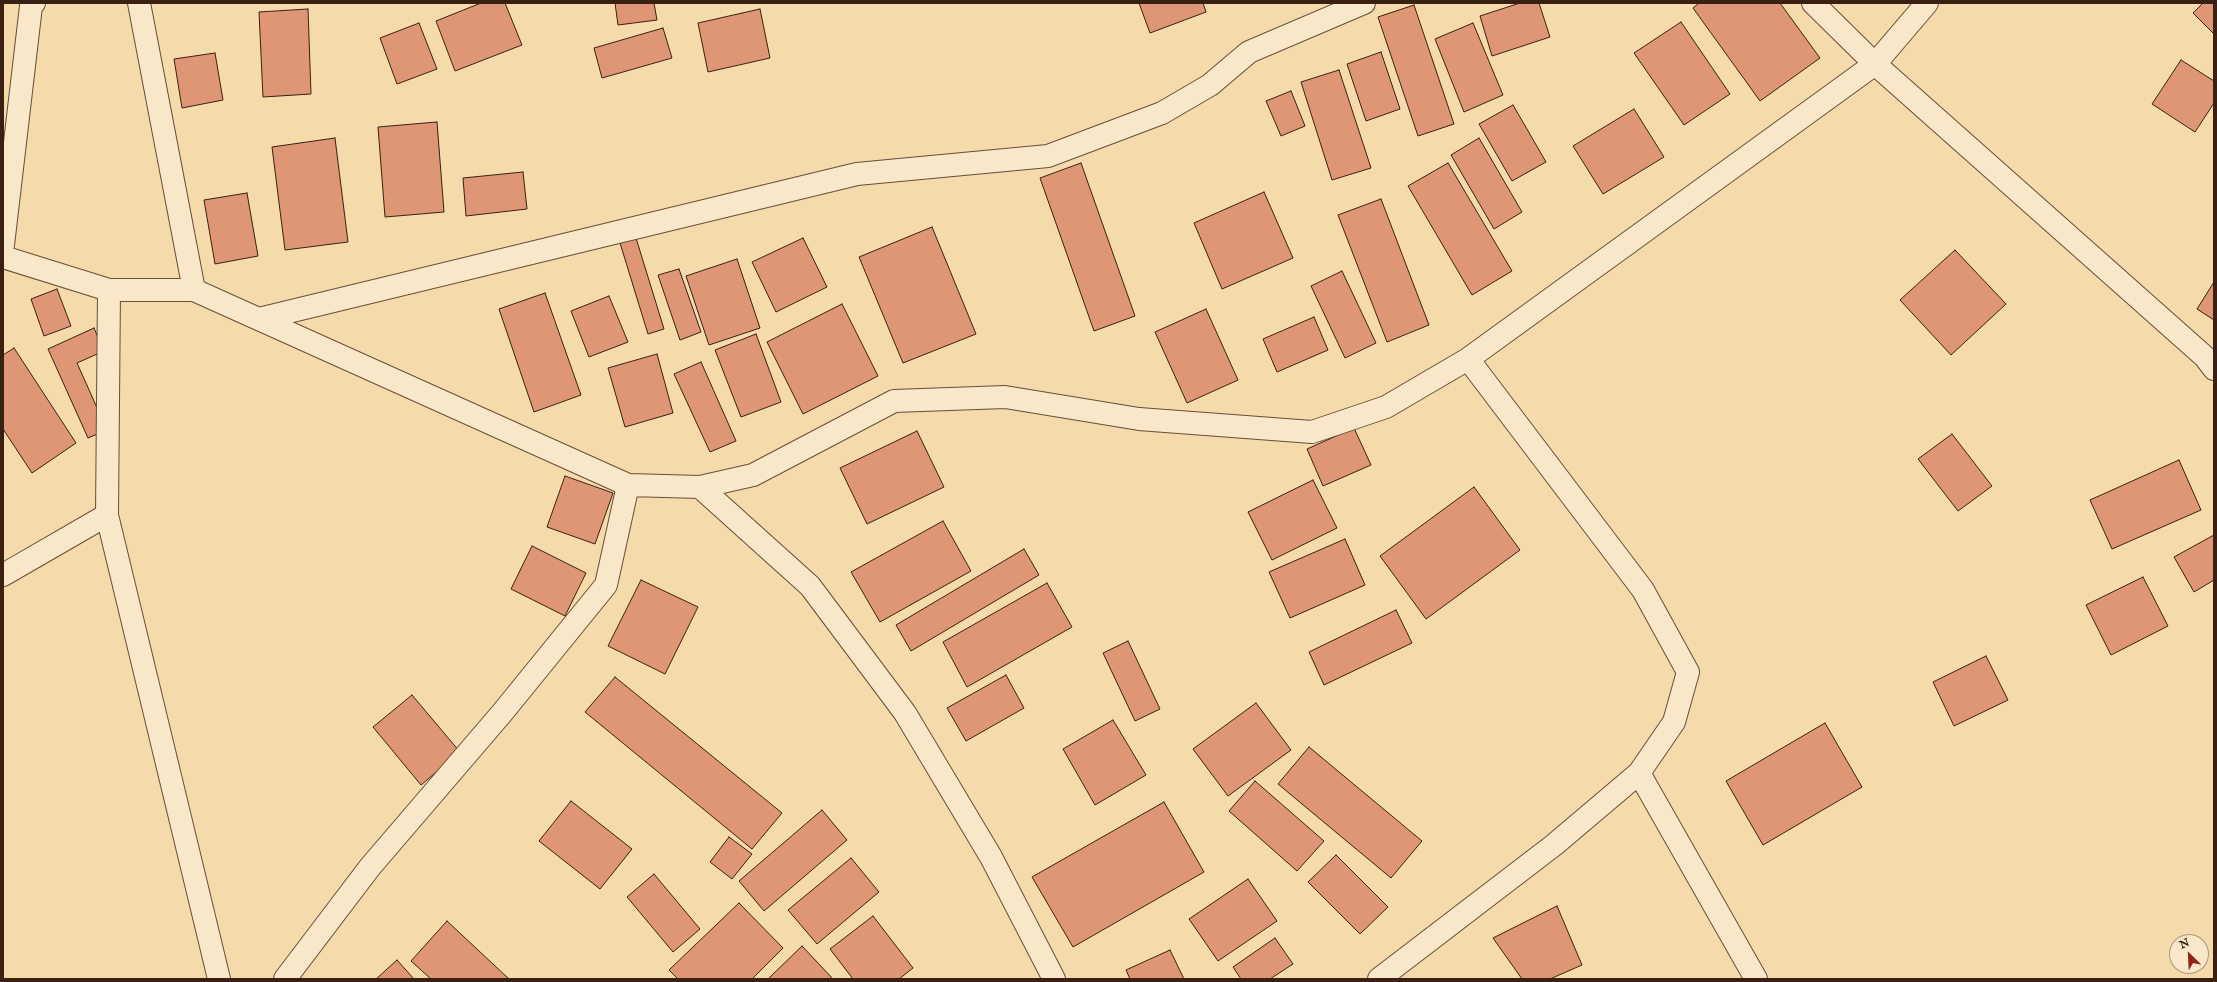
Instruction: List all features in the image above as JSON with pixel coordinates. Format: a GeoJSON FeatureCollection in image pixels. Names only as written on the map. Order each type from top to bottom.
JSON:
{"type":"FeatureCollection","features":[{"type":"Feature","properties":{"kind":"street"},"geometry":{"type":"LineString","coordinates":[[3,245],[31,6],[34,3]]}},
{"type":"Feature","properties":{"kind":"street"},"geometry":{"type":"LineString","coordinates":[[139,3],[194,290]]}},
{"type":"Feature","properties":{"kind":"street"},"geometry":{"type":"LineString","coordinates":[[259,319],[856,174],[1048,156],[1162,113],[1210,85],[1249,52],[1364,3]]}},
{"type":"Feature","properties":{"kind":"street"},"geometry":{"type":"LineString","coordinates":[[1813,3],[1875,64],[2205,357],[2214,369]]}},
{"type":"Feature","properties":{"kind":"street"},"geometry":{"type":"LineString","coordinates":[[3,257],[109,290],[194,290],[628,485],[700,487],[753,475],[894,401],[1005,397],[1139,419],[1312,432],[1386,407],[1468,359],[1875,64],[1927,3]]}},
{"type":"Feature","properties":{"kind":"street"},"geometry":{"type":"LineString","coordinates":[[109,290],[106,515],[219,979]]}},
{"type":"Feature","properties":{"kind":"street"},"geometry":{"type":"LineString","coordinates":[[1379,979],[1554,845],[1639,773],[1674,722],[1688,672],[1643,590],[1468,359]]}},
{"type":"Feature","properties":{"kind":"street"},"geometry":{"type":"LineString","coordinates":[[285,979],[370,866],[502,713],[606,585],[628,485]]}},
{"type":"Feature","properties":{"kind":"street"},"geometry":{"type":"LineString","coordinates":[[700,487],[810,586],[905,713],[991,856],[1054,979]]}},
{"type":"Feature","properties":{"kind":"street"},"geometry":{"type":"LineString","coordinates":[[3,575],[106,515]]}},
{"type":"Feature","properties":{"kind":"street"},"geometry":{"type":"LineString","coordinates":[[1639,773],[1756,979]]}},
{"type":"Feature","properties":{"kind":"building"},"geometry":{"type":"Polygon","coordinates":[[[481,3],[505,3],[522,45],[455,71],[436,21],[481,3]]]}},
{"type":"Feature","properties":{"kind":"building"},"geometry":{"type":"Polygon","coordinates":[[[615,3],[654,3],[657,20],[618,25],[615,3]]]}},
{"type":"Feature","properties":{"kind":"building"},"geometry":{"type":"Polygon","coordinates":[[[1139,3],[1203,3],[1206,12],[1150,33],[1139,3]]]}},
{"type":"Feature","properties":{"kind":"building"},"geometry":{"type":"Polygon","coordinates":[[[1520,3],[1539,3],[1550,37],[1492,56],[1480,16],[1520,3]]]}},
{"type":"Feature","properties":{"kind":"building"},"geometry":{"type":"Polygon","coordinates":[[[1699,3],[1780,3],[1820,58],[1760,101],[1693,8],[1699,3]]]}},
{"type":"Feature","properties":{"kind":"building"},"geometry":{"type":"Polygon","coordinates":[[[2203,3],[2214,3],[2214,34],[2193,13],[2203,3]]]}},
{"type":"Feature","properties":{"kind":"building"},"geometry":{"type":"Polygon","coordinates":[[[1414,5],[1454,124],[1418,136],[1378,17],[1414,5]]]}},
{"type":"Feature","properties":{"kind":"building"},"geometry":{"type":"Polygon","coordinates":[[[308,9],[311,94],[263,97],[259,12],[308,9]]]}},
{"type":"Feature","properties":{"kind":"building"},"geometry":{"type":"Polygon","coordinates":[[[760,9],[770,58],[708,72],[698,23],[760,9]]]}},
{"type":"Feature","properties":{"kind":"building"},"geometry":{"type":"Polygon","coordinates":[[[1681,22],[1730,94],[1684,125],[1634,53],[1681,22]]]}},
{"type":"Feature","properties":{"kind":"building"},"geometry":{"type":"Polygon","coordinates":[[[419,23],[437,69],[397,84],[380,38],[419,23]]]}},
{"type":"Feature","properties":{"kind":"building"},"geometry":{"type":"Polygon","coordinates":[[[1473,23],[1503,95],[1464,112],[1435,39],[1473,23]]]}},
{"type":"Feature","properties":{"kind":"building"},"geometry":{"type":"Polygon","coordinates":[[[663,28],[672,58],[602,78],[594,48],[663,28]]]}},
{"type":"Feature","properties":{"kind":"building"},"geometry":{"type":"Polygon","coordinates":[[[1381,52],[1400,109],[1366,121],[1347,64],[1381,52]]]}},
{"type":"Feature","properties":{"kind":"building"},"geometry":{"type":"Polygon","coordinates":[[[215,53],[223,100],[182,108],[174,59],[215,53]]]}},
{"type":"Feature","properties":{"kind":"building"},"geometry":{"type":"Polygon","coordinates":[[[2181,60],[2214,81],[2214,103],[2195,132],[2152,104],[2181,60]]]}},
{"type":"Feature","properties":{"kind":"building"},"geometry":{"type":"Polygon","coordinates":[[[1339,70],[1371,168],[1332,180],[1301,82],[1339,70]]]}},
{"type":"Feature","properties":{"kind":"building"},"geometry":{"type":"Polygon","coordinates":[[[1291,91],[1305,126],[1281,136],[1266,101],[1291,91]]]}},
{"type":"Feature","properties":{"kind":"building"},"geometry":{"type":"Polygon","coordinates":[[[1513,105],[1546,162],[1512,181],[1479,124],[1513,105]]]}},
{"type":"Feature","properties":{"kind":"building"},"geometry":{"type":"Polygon","coordinates":[[[1634,109],[1664,157],[1603,194],[1573,146],[1634,109]]]}},
{"type":"Feature","properties":{"kind":"building"},"geometry":{"type":"Polygon","coordinates":[[[437,122],[444,212],[385,217],[378,127],[437,122]]]}},
{"type":"Feature","properties":{"kind":"building"},"geometry":{"type":"Polygon","coordinates":[[[335,138],[348,242],[285,250],[272,147],[335,138]]]}},
{"type":"Feature","properties":{"kind":"building"},"geometry":{"type":"Polygon","coordinates":[[[1479,138],[1522,212],[1494,229],[1451,155],[1479,138]]]}},
{"type":"Feature","properties":{"kind":"building"},"geometry":{"type":"Polygon","coordinates":[[[1081,163],[1135,316],[1094,331],[1040,178],[1081,163]]]}},
{"type":"Feature","properties":{"kind":"building"},"geometry":{"type":"Polygon","coordinates":[[[1448,163],[1512,271],[1472,295],[1408,186],[1448,163]]]}},
{"type":"Feature","properties":{"kind":"building"},"geometry":{"type":"Polygon","coordinates":[[[523,172],[527,209],[466,216],[463,178],[523,172]]]}},
{"type":"Feature","properties":{"kind":"building"},"geometry":{"type":"Polygon","coordinates":[[[1264,192],[1293,258],[1222,289],[1194,223],[1264,192]]]}},
{"type":"Feature","properties":{"kind":"building"},"geometry":{"type":"Polygon","coordinates":[[[247,193],[258,256],[215,264],[204,200],[247,193]]]}},
{"type":"Feature","properties":{"kind":"building"},"geometry":{"type":"Polygon","coordinates":[[[1381,199],[1429,325],[1387,342],[1338,215],[1381,199]]]}},
{"type":"Feature","properties":{"kind":"building"},"geometry":{"type":"Polygon","coordinates":[[[932,227],[976,334],[903,363],[859,257],[932,227]]]}},
{"type":"Feature","properties":{"kind":"building"},"geometry":{"type":"Polygon","coordinates":[[[636,238],[664,329],[648,334],[620,243],[636,238]]]}},
{"type":"Feature","properties":{"kind":"building"},"geometry":{"type":"Polygon","coordinates":[[[803,238],[827,287],[776,312],[752,262],[803,238]]]}},
{"type":"Feature","properties":{"kind":"building"},"geometry":{"type":"Polygon","coordinates":[[[1955,250],[2006,304],[1951,355],[1900,300],[1955,250]]]}},
{"type":"Feature","properties":{"kind":"building"},"geometry":{"type":"Polygon","coordinates":[[[737,259],[760,328],[709,345],[686,276],[737,259]]]}},
{"type":"Feature","properties":{"kind":"building"},"geometry":{"type":"Polygon","coordinates":[[[679,269],[701,332],[680,340],[658,275],[679,269]]]}},
{"type":"Feature","properties":{"kind":"building"},"geometry":{"type":"Polygon","coordinates":[[[1342,271],[1376,343],[1345,358],[1311,286],[1342,271]]]}},
{"type":"Feature","properties":{"kind":"building"},"geometry":{"type":"Polygon","coordinates":[[[2214,282],[2214,320],[2197,309],[2214,282]]]}},
{"type":"Feature","properties":{"kind":"building"},"geometry":{"type":"Polygon","coordinates":[[[57,289],[71,326],[44,336],[31,299],[57,289]]]}},
{"type":"Feature","properties":{"kind":"building"},"geometry":{"type":"Polygon","coordinates":[[[545,293],[581,395],[534,412],[499,309],[545,293]]]}},
{"type":"Feature","properties":{"kind":"building"},"geometry":{"type":"Polygon","coordinates":[[[609,296],[628,342],[589,357],[571,311],[609,296]]]}},
{"type":"Feature","properties":{"kind":"building"},"geometry":{"type":"Polygon","coordinates":[[[842,304],[878,376],[803,414],[767,342],[842,304]]]}},
{"type":"Feature","properties":{"kind":"building"},"geometry":{"type":"Polygon","coordinates":[[[1206,309],[1238,380],[1187,403],[1155,332],[1206,309]]]}},
{"type":"Feature","properties":{"kind":"building"},"geometry":{"type":"Polygon","coordinates":[[[1314,317],[1328,350],[1277,372],[1263,339],[1314,317]]]}},
{"type":"Feature","properties":{"kind":"building"},"geometry":{"type":"Polygon","coordinates":[[[94,328],[104,351],[77,363],[107,430],[88,438],[48,349],[94,328]]]}},
{"type":"Feature","properties":{"kind":"building"},"geometry":{"type":"Polygon","coordinates":[[[756,334],[781,402],[741,417],[715,350],[756,334]]]}},
{"type":"Feature","properties":{"kind":"building"},"geometry":{"type":"Polygon","coordinates":[[[14,348],[76,443],[32,473],[3,429],[3,355],[14,348]]]}},
{"type":"Feature","properties":{"kind":"building"},"geometry":{"type":"Polygon","coordinates":[[[657,354],[673,413],[625,427],[608,368],[657,354]]]}},
{"type":"Feature","properties":{"kind":"building"},"geometry":{"type":"Polygon","coordinates":[[[701,362],[736,441],[710,452],[674,374],[701,362]]]}},
{"type":"Feature","properties":{"kind":"building"},"geometry":{"type":"Polygon","coordinates":[[[1354,428],[1371,465],[1323,486],[1307,449],[1354,428]]]}},
{"type":"Feature","properties":{"kind":"building"},"geometry":{"type":"Polygon","coordinates":[[[917,431],[944,487],[867,524],[840,468],[917,431]]]}},
{"type":"Feature","properties":{"kind":"building"},"geometry":{"type":"Polygon","coordinates":[[[1952,434],[1992,486],[1958,511],[1918,459],[1952,434]]]}},
{"type":"Feature","properties":{"kind":"building"},"geometry":{"type":"Polygon","coordinates":[[[2179,460],[2201,510],[2112,549],[2090,500],[2179,460]]]}},
{"type":"Feature","properties":{"kind":"building"},"geometry":{"type":"Polygon","coordinates":[[[565,476],[613,493],[595,544],[547,527],[565,476]]]}},
{"type":"Feature","properties":{"kind":"building"},"geometry":{"type":"Polygon","coordinates":[[[1313,480],[1337,528],[1272,560],[1248,512],[1313,480]]]}},
{"type":"Feature","properties":{"kind":"building"},"geometry":{"type":"Polygon","coordinates":[[[1474,487],[1520,550],[1426,619],[1380,556],[1474,487]]]}},
{"type":"Feature","properties":{"kind":"building"},"geometry":{"type":"Polygon","coordinates":[[[943,521],[971,571],[880,622],[851,572],[943,521]]]}},
{"type":"Feature","properties":{"kind":"building"},"geometry":{"type":"Polygon","coordinates":[[[2214,535],[2214,580],[2194,592],[2174,557],[2214,535]]]}},
{"type":"Feature","properties":{"kind":"building"},"geometry":{"type":"Polygon","coordinates":[[[1345,539],[1365,585],[1290,618],[1269,572],[1345,539]]]}},
{"type":"Feature","properties":{"kind":"building"},"geometry":{"type":"Polygon","coordinates":[[[532,546],[586,573],[565,616],[511,589],[532,546]]]}},
{"type":"Feature","properties":{"kind":"building"},"geometry":{"type":"Polygon","coordinates":[[[1024,549],[1039,575],[911,651],[896,625],[1024,549]]]}},
{"type":"Feature","properties":{"kind":"building"},"geometry":{"type":"Polygon","coordinates":[[[2143,577],[2168,626],[2111,655],[2086,605],[2143,577]]]}},
{"type":"Feature","properties":{"kind":"building"},"geometry":{"type":"Polygon","coordinates":[[[641,580],[698,607],[665,674],[608,646],[641,580]]]}},
{"type":"Feature","properties":{"kind":"building"},"geometry":{"type":"Polygon","coordinates":[[[1047,583],[1072,627],[967,687],[943,642],[1047,583]]]}},
{"type":"Feature","properties":{"kind":"building"},"geometry":{"type":"Polygon","coordinates":[[[1396,610],[1412,643],[1324,685],[1309,652],[1396,610]]]}},
{"type":"Feature","properties":{"kind":"building"},"geometry":{"type":"Polygon","coordinates":[[[1128,641],[1160,709],[1135,721],[1103,653],[1128,641]]]}},
{"type":"Feature","properties":{"kind":"building"},"geometry":{"type":"Polygon","coordinates":[[[1986,656],[2008,700],[1954,726],[1933,682],[1986,656]]]}},
{"type":"Feature","properties":{"kind":"building"},"geometry":{"type":"Polygon","coordinates":[[[1006,675],[1024,708],[966,741],[947,708],[1006,675]]]}},
{"type":"Feature","properties":{"kind":"building"},"geometry":{"type":"Polygon","coordinates":[[[615,677],[782,813],[752,849],[585,712],[615,677]]]}},
{"type":"Feature","properties":{"kind":"building"},"geometry":{"type":"Polygon","coordinates":[[[412,695],[460,752],[421,785],[373,727],[412,695]]]}},
{"type":"Feature","properties":{"kind":"building"},"geometry":{"type":"Polygon","coordinates":[[[1256,703],[1291,750],[1228,796],[1193,749],[1256,703]]]}},
{"type":"Feature","properties":{"kind":"building"},"geometry":{"type":"Polygon","coordinates":[[[1113,720],[1146,775],[1095,805],[1063,749],[1113,720]]]}},
{"type":"Feature","properties":{"kind":"building"},"geometry":{"type":"Polygon","coordinates":[[[1825,723],[1862,787],[1763,845],[1726,781],[1825,723]]]}},
{"type":"Feature","properties":{"kind":"building"},"geometry":{"type":"Polygon","coordinates":[[[1309,747],[1422,841],[1391,878],[1278,784],[1309,747]]]}},
{"type":"Feature","properties":{"kind":"building"},"geometry":{"type":"Polygon","coordinates":[[[1255,781],[1324,841],[1297,871],[1229,811],[1255,781]]]}},
{"type":"Feature","properties":{"kind":"building"},"geometry":{"type":"Polygon","coordinates":[[[571,801],[632,849],[600,889],[539,841],[571,801]]]}},
{"type":"Feature","properties":{"kind":"building"},"geometry":{"type":"Polygon","coordinates":[[[1164,802],[1204,872],[1073,947],[1032,877],[1164,802]]]}},
{"type":"Feature","properties":{"kind":"building"},"geometry":{"type":"Polygon","coordinates":[[[822,810],[847,840],[764,911],[739,881],[822,810]]]}},
{"type":"Feature","properties":{"kind":"building"},"geometry":{"type":"Polygon","coordinates":[[[729,837],[752,854],[732,879],[710,862],[729,837]]]}},
{"type":"Feature","properties":{"kind":"building"},"geometry":{"type":"Polygon","coordinates":[[[1336,855],[1388,907],[1360,934],[1308,882],[1336,855]]]}},
{"type":"Feature","properties":{"kind":"building"},"geometry":{"type":"Polygon","coordinates":[[[851,858],[879,892],[817,944],[788,910],[851,858]]]}},
{"type":"Feature","properties":{"kind":"building"},"geometry":{"type":"Polygon","coordinates":[[[654,874],[700,929],[673,952],[627,897],[654,874]]]}},
{"type":"Feature","properties":{"kind":"building"},"geometry":{"type":"Polygon","coordinates":[[[1248,879],[1277,921],[1218,961],[1189,919],[1248,879]]]}},
{"type":"Feature","properties":{"kind":"building"},"geometry":{"type":"Polygon","coordinates":[[[739,903],[783,948],[752,979],[678,979],[669,970],[739,903]]]}},
{"type":"Feature","properties":{"kind":"building"},"geometry":{"type":"Polygon","coordinates":[[[1557,906],[1582,965],[1550,979],[1522,979],[1493,938],[1557,906]]]}},
{"type":"Feature","properties":{"kind":"building"},"geometry":{"type":"Polygon","coordinates":[[[873,916],[913,968],[899,979],[853,979],[830,949],[873,916]]]}},
{"type":"Feature","properties":{"kind":"building"},"geometry":{"type":"Polygon","coordinates":[[[447,921],[509,979],[431,979],[411,961],[447,921]]]}},
{"type":"Feature","properties":{"kind":"building"},"geometry":{"type":"Polygon","coordinates":[[[1275,938],[1293,964],[1270,979],[1241,979],[1233,967],[1275,938]]]}},
{"type":"Feature","properties":{"kind":"building"},"geometry":{"type":"Polygon","coordinates":[[[802,946],[833,979],[768,979],[802,946]]]}},
{"type":"Feature","properties":{"kind":"building"},"geometry":{"type":"Polygon","coordinates":[[[1170,950],[1184,979],[1130,979],[1126,970],[1170,950]]]}},
{"type":"Feature","properties":{"kind":"building"},"geometry":{"type":"Polygon","coordinates":[[[397,960],[414,979],[376,979],[397,960]]]}}]}
